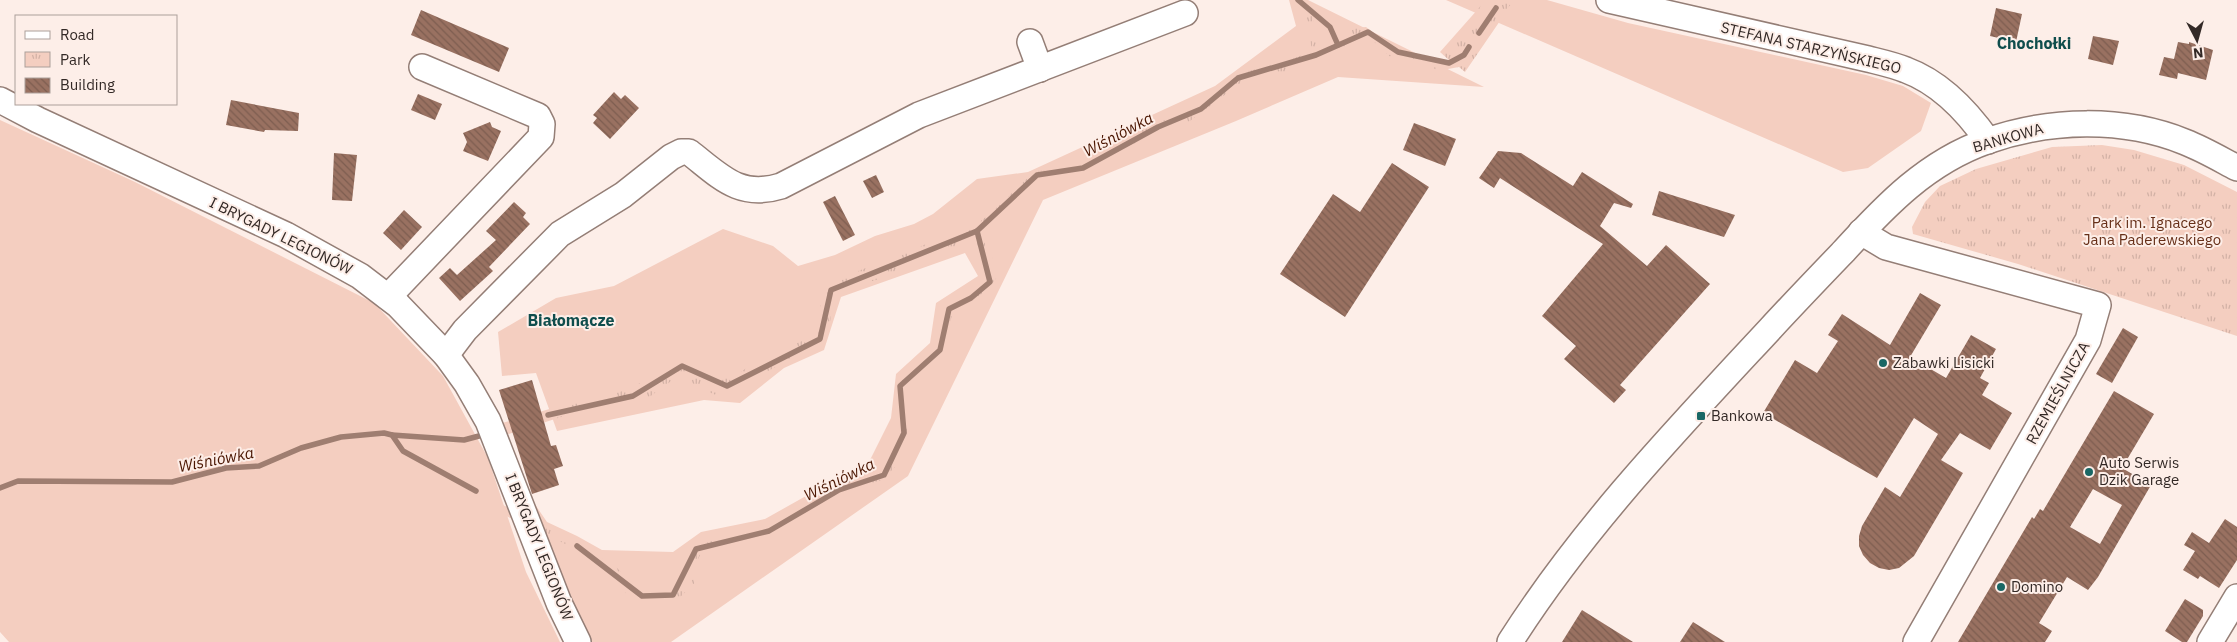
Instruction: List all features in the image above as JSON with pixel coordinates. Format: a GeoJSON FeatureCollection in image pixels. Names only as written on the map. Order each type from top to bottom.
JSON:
{"type":"FeatureCollection","features":[{"type":"Feature","properties":{"kind":"street","name":"STEFANA STARZYŃSKIEGO"},"geometry":{"type":"LineString","coordinates":[[1609,0],[1868,59],[1906,70],[1928,81],[1960,106],[1988,141]]}},
{"type":"Feature","properties":{"kind":"street"},"geometry":{"type":"LineString","coordinates":[[446,355],[465,330],[560,234],[623,195],[671,157],[681,152],[689,152],[734,185],[749,190],[766,191],[781,186],[919,115],[1185,13]]}},
{"type":"Feature","properties":{"kind":"street"},"geometry":{"type":"LineString","coordinates":[[1030,42],[1040,69]]}},
{"type":"Feature","properties":{"kind":"street"},"geometry":{"type":"LineString","coordinates":[[388,297],[541,137],[542,124],[538,116],[422,67]]}},
{"type":"Feature","properties":{"kind":"street","name":"I BRYGADY LEGIONÓW"},"geometry":{"type":"LineString","coordinates":[[0,100],[38,120],[286,235],[360,276],[388,297],[446,355],[467,384],[488,421],[559,603],[578,642]]}},
{"type":"Feature","properties":{"kind":"street","name":"BANKOWA"},"geometry":{"type":"LineString","coordinates":[[1510,642],[1562,565],[1605,511],[1861,232],[1891,201],[1919,177],[1958,153],[1988,141],[2052,126],[2111,124],[2162,134],[2237,168]]}},
{"type":"Feature","properties":{"kind":"street","name":"RZEMIEŚLNICZA"},"geometry":{"type":"LineString","coordinates":[[1861,232],[1886,248],[2098,305],[2088,340],[1916,642]]}},
{"type":"Feature","properties":{"kind":"street"},"geometry":{"type":"LineString","coordinates":[[2210,642],[2237,597]]}},
{"type":"Feature","properties":{"kind":"green space"},"geometry":{"type":"Polygon","coordinates":[[[1289,0],[1308,0],[1484,87],[1338,77],[1043,200],[908,476],[671,642],[589,642],[548,546],[534,503],[547,522],[602,550],[673,552],[701,532],[765,519],[870,460],[891,418],[896,374],[930,343],[936,303],[978,276],[965,253],[841,297],[824,350],[784,368],[740,403],[704,400],[557,431],[536,373],[502,376],[498,332],[556,298],[614,286],[723,229],[773,246],[798,266],[835,255],[875,236],[914,224],[933,214],[977,179],[1028,172],[1215,86],[1296,26],[1289,0]]]}},
{"type":"Feature","properties":{"kind":"green space"},"geometry":{"type":"Polygon","coordinates":[[[1301,0],[1308,0],[1320,48],[1356,28],[1366,27],[1396,50],[1450,61],[1440,52],[1486,0],[1515,0],[1502,14],[1502,18],[1465,72],[1459,67],[1437,71],[1432,66],[1389,56],[1370,38],[1321,54],[1316,61],[1295,69],[1242,82],[1190,121],[1116,150],[1078,175],[1060,178],[1043,177],[1031,183],[998,219],[984,228],[982,238],[1000,273],[981,294],[969,302],[955,306],[941,350],[901,390],[902,413],[909,430],[900,445],[895,467],[882,480],[845,490],[792,517],[771,535],[703,548],[697,562],[694,584],[678,599],[658,602],[632,600],[602,567],[574,548],[504,515],[501,504],[577,543],[616,567],[646,594],[654,596],[673,591],[687,574],[689,552],[699,543],[769,531],[788,512],[815,496],[840,483],[878,474],[891,461],[903,422],[896,405],[898,383],[928,361],[938,350],[944,335],[948,305],[957,300],[967,300],[987,284],[991,277],[984,260],[969,243],[940,250],[876,280],[829,293],[831,319],[823,342],[757,377],[716,395],[699,388],[681,374],[641,403],[604,403],[484,442],[479,430],[573,402],[603,398],[633,387],[680,360],[693,363],[710,379],[739,373],[756,362],[817,334],[823,285],[934,241],[963,235],[992,212],[1035,171],[1065,170],[1083,164],[1100,151],[1120,140],[1203,103],[1225,81],[1239,73],[1280,64],[1312,51],[1307,19],[1301,0]]]}},
{"type":"Feature","properties":{"kind":"green space"},"geometry":{"type":"Polygon","coordinates":[[[1446,0],[1547,0],[1628,23],[1866,75],[1903,86],[1931,103],[1921,131],[1868,168],[1843,172],[1446,0]]]}},
{"type":"Feature","properties":{"kind":"green space"},"geometry":{"type":"Polygon","coordinates":[[[0,120],[135,182],[374,303],[443,376],[488,458],[526,572],[560,642],[9,642],[0,632],[0,120]]]}},
{"type":"Feature","properties":{"kind":"green space","name":"Park im. Ignacego Jana Paderewskiego"},"geometry":{"type":"Polygon","coordinates":[[[2102,145],[2134,150],[2184,165],[2237,192],[2237,336],[2018,264],[1913,234],[1912,227],[1925,202],[1940,186],[1976,169],[2052,147],[2102,145]]]}},
{"type":"Feature","properties":{"kind":"building"},"geometry":{"type":"Polygon","coordinates":[[[1996,8],[2022,14],[2016,42],[1990,36],[1996,8]]]}},
{"type":"Feature","properties":{"kind":"building"},"geometry":{"type":"Polygon","coordinates":[[[421,10],[509,48],[499,72],[411,35],[421,10]]]}},
{"type":"Feature","properties":{"kind":"building"},"geometry":{"type":"Polygon","coordinates":[[[2093,36],[2119,41],[2113,65],[2088,59],[2093,36]]]}},
{"type":"Feature","properties":{"kind":"building"},"geometry":{"type":"Polygon","coordinates":[[[2178,42],[2189,44],[2189,42],[2213,50],[2206,80],[2178,73],[2177,79],[2159,75],[2164,57],[2174,59],[2178,42]]]}},
{"type":"Feature","properties":{"kind":"building"},"geometry":{"type":"Polygon","coordinates":[[[614,92],[621,99],[625,95],[639,108],[610,139],[593,123],[597,118],[593,115],[614,92]]]}},
{"type":"Feature","properties":{"kind":"building"},"geometry":{"type":"Polygon","coordinates":[[[418,94],[442,104],[435,120],[411,110],[418,94]]]}},
{"type":"Feature","properties":{"kind":"building"},"geometry":{"type":"Polygon","coordinates":[[[231,100],[299,113],[298,131],[265,130],[264,132],[226,125],[231,100]]]}},
{"type":"Feature","properties":{"kind":"building"},"geometry":{"type":"Polygon","coordinates":[[[490,122],[492,127],[501,131],[488,161],[463,151],[467,142],[463,133],[490,122]]]}},
{"type":"Feature","properties":{"kind":"building"},"geometry":{"type":"Polygon","coordinates":[[[1414,123],[1456,139],[1445,166],[1403,150],[1414,123]]]}},
{"type":"Feature","properties":{"kind":"building"},"geometry":{"type":"Polygon","coordinates":[[[1498,151],[1521,153],[1573,186],[1582,172],[1633,204],[1631,208],[1614,203],[1600,226],[1647,266],[1666,245],[1710,284],[1620,385],[1626,390],[1614,403],[1564,359],[1576,346],[1542,316],[1603,244],[1500,178],[1494,188],[1479,178],[1498,151]]]}},
{"type":"Feature","properties":{"kind":"building"},"geometry":{"type":"Polygon","coordinates":[[[334,153],[357,155],[352,201],[332,200],[334,153]]]}},
{"type":"Feature","properties":{"kind":"building"},"geometry":{"type":"Polygon","coordinates":[[[1392,163],[1429,187],[1345,317],[1280,274],[1333,194],[1360,212],[1392,163]]]}},
{"type":"Feature","properties":{"kind":"building"},"geometry":{"type":"Polygon","coordinates":[[[876,175],[884,192],[872,198],[863,181],[876,175]]]}},
{"type":"Feature","properties":{"kind":"building"},"geometry":{"type":"Polygon","coordinates":[[[1659,191],[1735,215],[1724,237],[1652,215],[1659,191]]]}},
{"type":"Feature","properties":{"kind":"building"},"geometry":{"type":"Polygon","coordinates":[[[835,196],[855,235],[843,241],[823,202],[835,196]]]}},
{"type":"Feature","properties":{"kind":"building"},"geometry":{"type":"Polygon","coordinates":[[[514,202],[526,213],[523,217],[530,224],[489,267],[493,271],[460,301],[439,278],[450,268],[457,275],[496,240],[486,231],[514,202]]]}},
{"type":"Feature","properties":{"kind":"building"},"geometry":{"type":"Polygon","coordinates":[[[404,210],[422,227],[401,250],[383,233],[404,210]]]}},
{"type":"Feature","properties":{"kind":"building"},"geometry":{"type":"Polygon","coordinates":[[[1920,293],[1941,305],[1910,357],[1946,378],[1971,335],[1996,349],[1980,378],[1989,383],[1982,395],[2012,413],[1990,450],[1960,433],[1941,460],[1963,473],[1914,556],[1899,568],[1889,570],[1879,568],[1870,563],[1863,555],[1859,546],[1862,526],[1885,487],[1900,497],[1938,434],[1914,418],[1877,478],[1763,413],[1795,360],[1817,373],[1838,341],[1828,335],[1842,314],[1890,345],[1920,293]]]}},
{"type":"Feature","properties":{"kind":"building"},"geometry":{"type":"Polygon","coordinates":[[[2123,328],[2138,337],[2112,383],[2096,374],[2123,328]]]}},
{"type":"Feature","properties":{"kind":"building"},"geometry":{"type":"Polygon","coordinates":[[[532,380],[551,446],[556,445],[563,466],[554,469],[559,485],[532,494],[499,390],[532,380]]]}},
{"type":"Feature","properties":{"kind":"building"},"geometry":{"type":"Polygon","coordinates":[[[2114,391],[2154,414],[2122,468],[2151,485],[2098,577],[2088,590],[2067,577],[2039,623],[2052,631],[2045,642],[1958,642],[2032,517],[2034,519],[2040,509],[2043,511],[2114,391]],[[2093,489],[2070,527],[2100,544],[2122,505],[2093,489]]]}},
{"type":"Feature","properties":{"kind":"building"},"geometry":{"type":"Polygon","coordinates":[[[2225,519],[2237,527],[2237,560],[2219,588],[2200,576],[2198,579],[2183,570],[2195,551],[2184,545],[2192,532],[2209,543],[2225,519]]]}},
{"type":"Feature","properties":{"kind":"building"},"geometry":{"type":"Polygon","coordinates":[[[2185,599],[2203,610],[2203,616],[2187,642],[2182,642],[2165,631],[2185,599]]]}},
{"type":"Feature","properties":{"kind":"building"},"geometry":{"type":"Polygon","coordinates":[[[1582,610],[1633,642],[1562,642],[1582,610]]]}},
{"type":"Feature","properties":{"kind":"building"},"geometry":{"type":"Polygon","coordinates":[[[1693,622],[1725,642],[1680,642],[1693,622]]]}},
{"type":"Feature","properties":{"kind":"waterway"},"geometry":{"type":"LineString","coordinates":[[1298,0],[1330,27],[1338,45]]}},
{"type":"Feature","properties":{"kind":"waterway","name":"Wiśniówka"},"geometry":{"type":"LineString","coordinates":[[1479,33],[1496,8]]}},
{"type":"Feature","properties":{"kind":"waterway","name":"Wiśniówka"},"geometry":{"type":"LineString","coordinates":[[577,546],[642,596],[673,595],[696,549],[769,531],[839,490],[884,475],[904,433],[900,386],[940,350],[949,309],[971,298],[990,282],[977,231],[1037,175],[1083,168],[1158,127],[1201,109],[1238,78],[1316,55],[1368,32],[1398,52],[1449,63],[1464,55],[1469,47]]}},
{"type":"Feature","properties":{"kind":"waterway"},"geometry":{"type":"LineString","coordinates":[[548,415],[633,396],[682,366],[727,386],[820,339],[831,290],[977,231]]}},
{"type":"Feature","properties":{"kind":"waterway","name":"Wiśniówka"},"geometry":{"type":"LineString","coordinates":[[0,488],[18,481],[172,482],[226,468],[259,466],[301,448],[341,437],[384,433],[392,435],[403,451],[476,491]]}},
{"type":"Feature","properties":{"kind":"waterway"},"geometry":{"type":"LineString","coordinates":[[392,435],[464,440],[479,436]]}},
{"type":"Feature","properties":{"kind":"place","name":"Zabawki Lisicki"},"geometry":{"type":"Point","coordinates":[1883,363]}},
{"type":"Feature","properties":{"kind":"place","name":"Bankowa"},"geometry":{"type":"Point","coordinates":[1701,416]}},
{"type":"Feature","properties":{"kind":"place","name":"Auto Serwis Dzik Garage"},"geometry":{"type":"Point","coordinates":[2089,472]}},
{"type":"Feature","properties":{"kind":"place","name":"Domino"},"geometry":{"type":"Point","coordinates":[2001,587]}},
{"type":"Feature","properties":{"kind":"district","name":"Chochołki"},"geometry":{"type":"Point","coordinates":[2034,43]}},
{"type":"Feature","properties":{"kind":"district","name":"Białomącze"},"geometry":{"type":"Point","coordinates":[571,320]}}]}
